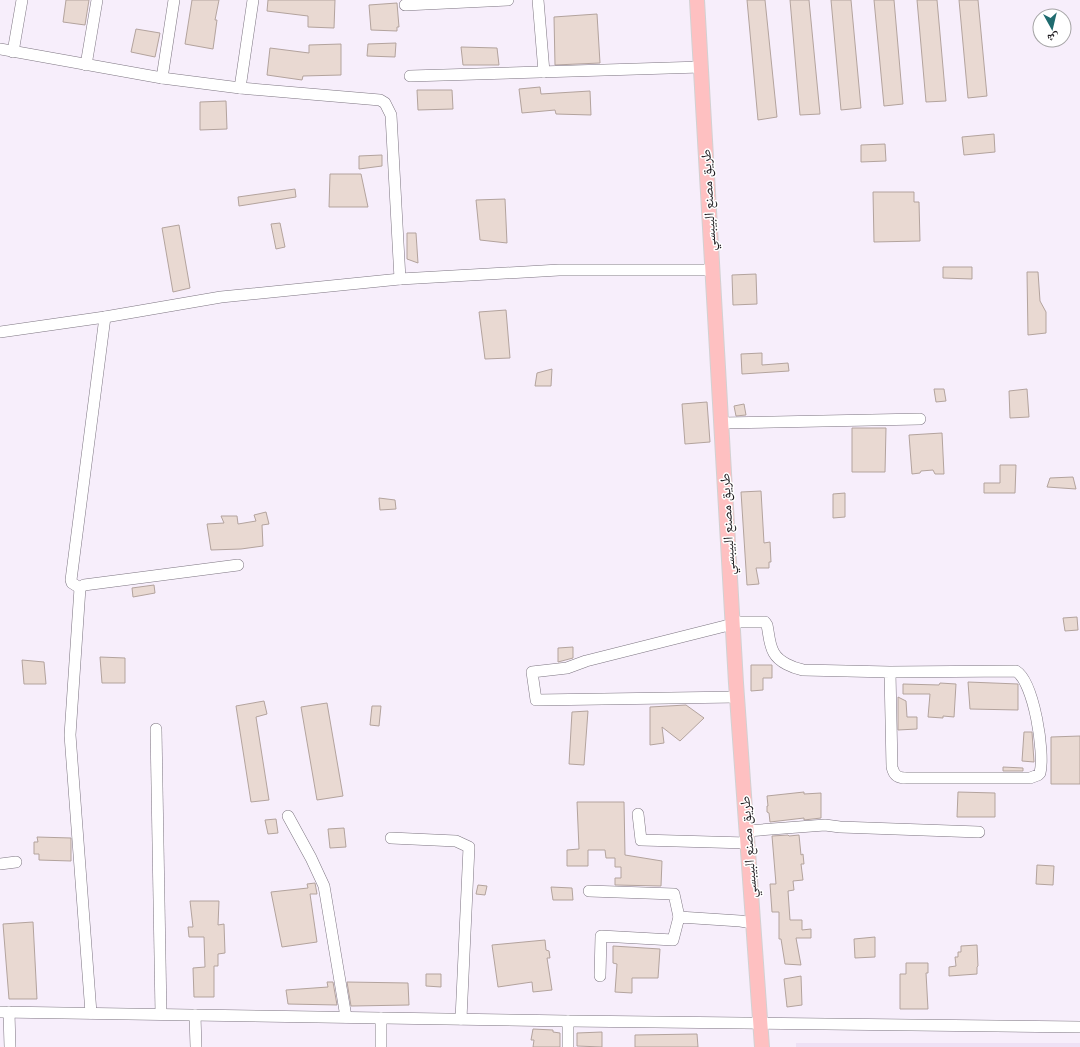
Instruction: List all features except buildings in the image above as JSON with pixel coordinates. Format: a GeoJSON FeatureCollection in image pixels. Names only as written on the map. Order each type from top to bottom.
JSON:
{"type":"FeatureCollection","features":[{"type":"Feature","properties":{"kind":"main road","name":"طريق مصنع البيبسي"},"geometry":{"type":"LineString","coordinates":[[697,0],[737,697],[762,1047]]}},
{"type":"Feature","properties":{"kind":"street"},"geometry":{"type":"LineString","coordinates":[[13,52],[22,0]]}},
{"type":"Feature","properties":{"kind":"street"},"geometry":{"type":"LineString","coordinates":[[86,65],[97,0]]}},
{"type":"Feature","properties":{"kind":"street"},"geometry":{"type":"LineString","coordinates":[[162,78],[174,0]]}},
{"type":"Feature","properties":{"kind":"street"},"geometry":{"type":"LineString","coordinates":[[240,88],[253,0]]}},
{"type":"Feature","properties":{"kind":"street"},"geometry":{"type":"LineString","coordinates":[[405,5],[508,0]]}},
{"type":"Feature","properties":{"kind":"street"},"geometry":{"type":"LineString","coordinates":[[538,0],[544,72]]}},
{"type":"Feature","properties":{"kind":"street"},"geometry":{"type":"LineString","coordinates":[[0,49],[162,78],[240,88],[380,100],[385,103],[390,115],[400,279]]}},
{"type":"Feature","properties":{"kind":"street"},"geometry":{"type":"LineString","coordinates":[[410,76],[701,67]]}},
{"type":"Feature","properties":{"kind":"street"},"geometry":{"type":"LineString","coordinates":[[0,332],[105,317],[221,297],[400,279],[559,270],[712,270]]}},
{"type":"Feature","properties":{"kind":"street"},"geometry":{"type":"LineString","coordinates":[[80,588],[72,583],[71,580],[105,317]]}},
{"type":"Feature","properties":{"kind":"street"},"geometry":{"type":"LineString","coordinates":[[721,423],[920,419]]}},
{"type":"Feature","properties":{"kind":"street"},"geometry":{"type":"LineString","coordinates":[[80,588],[84,585],[238,565]]}},
{"type":"Feature","properties":{"kind":"street"},"geometry":{"type":"LineString","coordinates":[[80,588],[70,735],[91,1013]]}},
{"type":"Feature","properties":{"kind":"street"},"geometry":{"type":"LineString","coordinates":[[737,697],[536,700],[532,672],[567,668],[586,661],[733,623],[765,622],[773,652],[776,656],[795,668],[890,672],[1012,671],[1019,673],[1033,703],[1038,723],[1040,737],[1040,772],[1038,775],[1030,778],[900,778],[896,775],[892,768],[890,672]]}},
{"type":"Feature","properties":{"kind":"street"},"geometry":{"type":"LineString","coordinates":[[156,729],[161,1014]]}},
{"type":"Feature","properties":{"kind":"street"},"geometry":{"type":"LineString","coordinates":[[638,814],[641,840],[747,837],[824,825],[840,827],[979,832]]}},
{"type":"Feature","properties":{"kind":"street"},"geometry":{"type":"LineString","coordinates":[[288,816],[311,858],[324,886],[346,1017]]}},
{"type":"Feature","properties":{"kind":"street"},"geometry":{"type":"LineString","coordinates":[[391,838],[456,841],[468,847],[461,1019]]}},
{"type":"Feature","properties":{"kind":"street"},"geometry":{"type":"LineString","coordinates":[[0,864],[16,862]]}},
{"type":"Feature","properties":{"kind":"street"},"geometry":{"type":"LineString","coordinates":[[589,891],[674,894],[679,917],[673,940],[601,936],[600,976]]}},
{"type":"Feature","properties":{"kind":"street"},"geometry":{"type":"LineString","coordinates":[[679,917],[753,923]]}},
{"type":"Feature","properties":{"kind":"street"},"geometry":{"type":"LineString","coordinates":[[10,1047],[5,1012],[568,1021],[1080,1026]]}},
{"type":"Feature","properties":{"kind":"street"},"geometry":{"type":"LineString","coordinates":[[195,1015],[196,1047]]}},
{"type":"Feature","properties":{"kind":"street"},"geometry":{"type":"LineString","coordinates":[[381,1018],[381,1047]]}},
{"type":"Feature","properties":{"kind":"street"},"geometry":{"type":"LineString","coordinates":[[568,1021],[568,1047]]}},
{"type":"Feature","properties":{"kind":"shaded area"},"geometry":{"type":"Polygon","coordinates":[[[796,1043],[1080,1043],[1080,1047],[796,1047],[796,1043]]]}}]}
